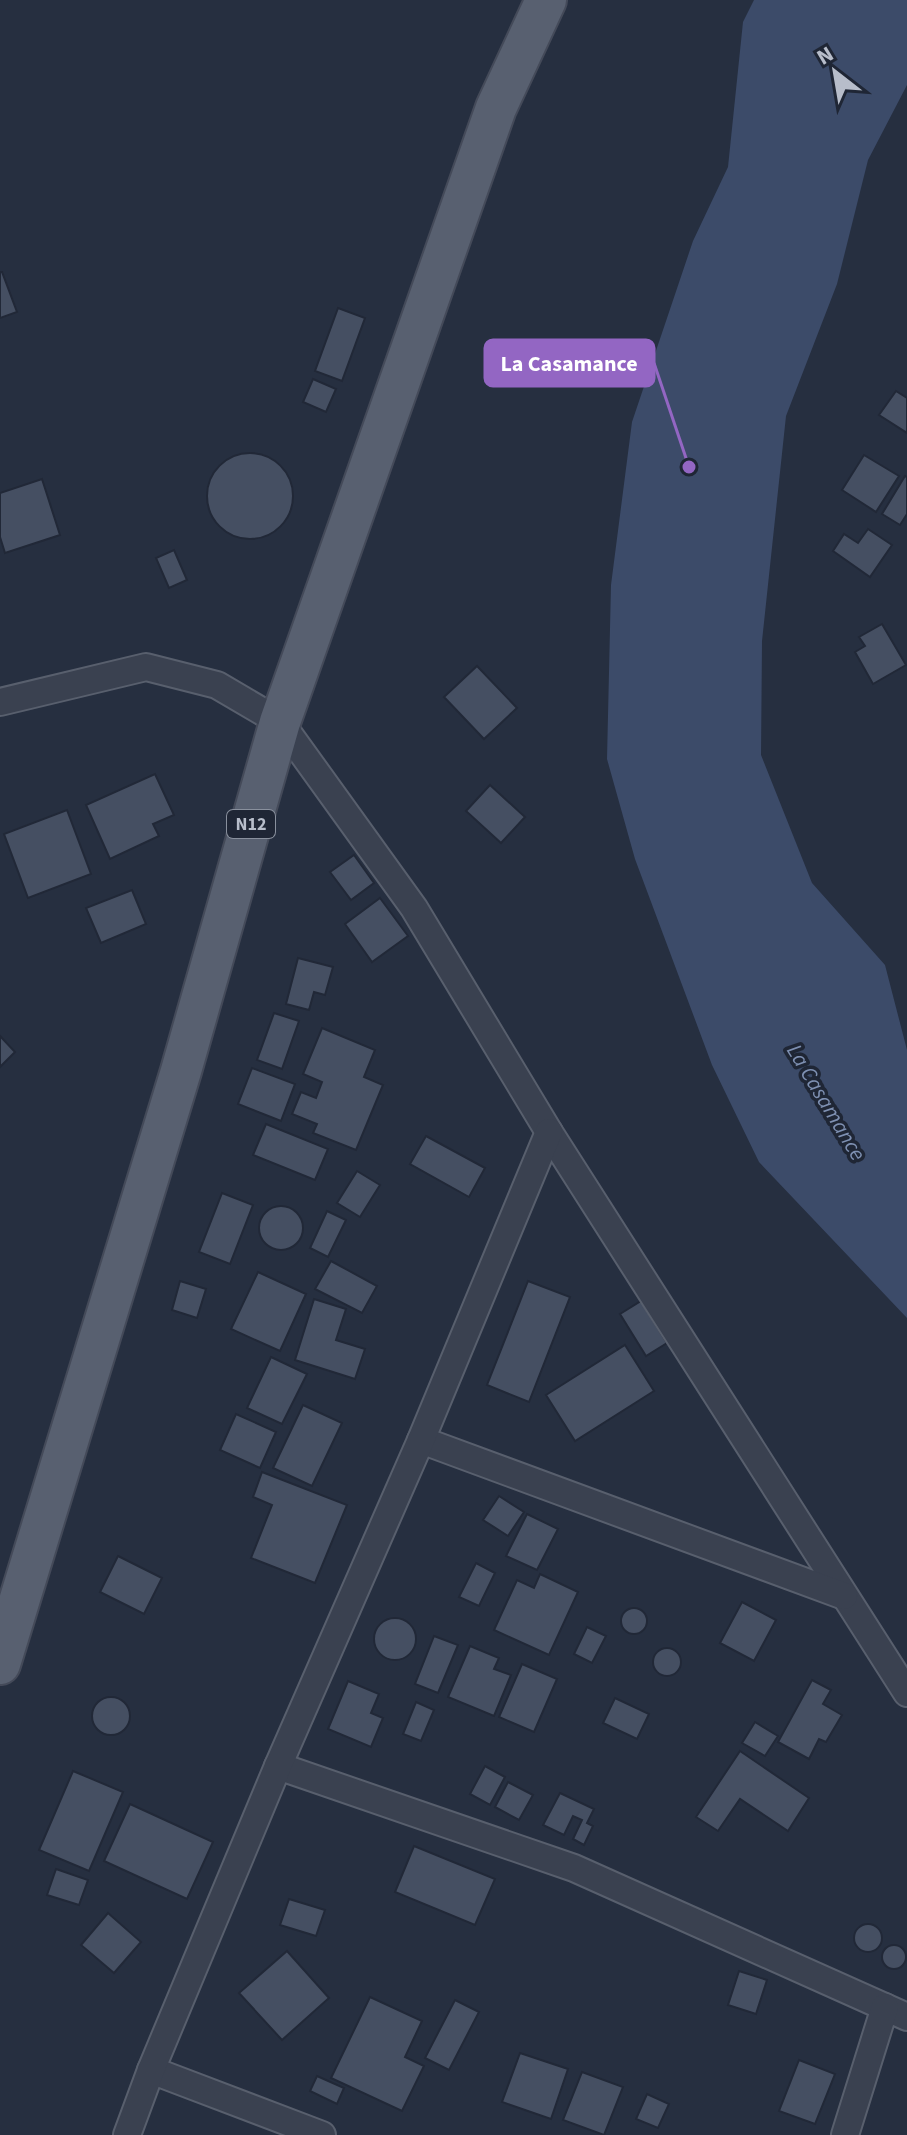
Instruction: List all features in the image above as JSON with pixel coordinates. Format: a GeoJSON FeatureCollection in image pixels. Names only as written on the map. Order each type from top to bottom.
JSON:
{"type":"FeatureCollection","features":[{"type":"Feature","properties":{"kind":"main road","name":"N12"},"geometry":{"type":"LineString","coordinates":[[0,1664],[181,1071],[280,722],[496,108],[546,0]]}},
{"type":"Feature","properties":{"kind":"street"},"geometry":{"type":"LineString","coordinates":[[0,702],[146,667],[217,685],[280,722],[414,908],[549,1132],[907,1693]]}},
{"type":"Feature","properties":{"kind":"street"},"geometry":{"type":"LineString","coordinates":[[127,2135],[151,2070],[278,1766],[421,1440],[549,1132]]}},
{"type":"Feature","properties":{"kind":"street"},"geometry":{"type":"LineString","coordinates":[[421,1440],[844,1596]]}},
{"type":"Feature","properties":{"kind":"street"},"geometry":{"type":"LineString","coordinates":[[278,1766],[574,1868],[896,2012],[845,2135]]}},
{"type":"Feature","properties":{"kind":"street"},"geometry":{"type":"LineString","coordinates":[[151,2070],[322,2135]]}},
{"type":"Feature","properties":{"kind":"water"},"geometry":{"type":"Polygon","coordinates":[[[754,0],[907,0],[907,85],[868,160],[837,284],[786,416],[762,641],[761,755],[812,883],[885,965],[907,1050],[907,1318],[759,1162],[712,1065],[635,859],[607,759],[611,585],[632,422],[693,241],[728,167],[743,22],[754,0]]]}},
{"type":"Feature","properties":{"kind":"building"},"geometry":{"type":"Polygon","coordinates":[[[0,272],[17,312],[0,318],[0,272]]]}},
{"type":"Feature","properties":{"kind":"building"},"geometry":{"type":"Polygon","coordinates":[[[338,308],[365,318],[342,381],[315,371],[338,308]]]}},
{"type":"Feature","properties":{"kind":"building"},"geometry":{"type":"Polygon","coordinates":[[[313,379],[336,389],[326,412],[303,402],[313,379]]]}},
{"type":"Feature","properties":{"kind":"building"},"geometry":{"type":"Polygon","coordinates":[[[896,391],[907,398],[907,433],[879,415],[896,391]]]}},
{"type":"Feature","properties":{"kind":"building"},"geometry":{"type":"Polygon","coordinates":[[[250,453],[266,457],[280,466],[289,480],[293,496],[289,512],[280,526],[266,535],[250,539],[234,535],[220,526],[211,512],[207,496],[211,480],[220,466],[234,457],[250,453]]]}},
{"type":"Feature","properties":{"kind":"building"},"geometry":{"type":"Polygon","coordinates":[[[864,455],[899,476],[876,512],[842,490],[864,455]]]}},
{"type":"Feature","properties":{"kind":"building"},"geometry":{"type":"Polygon","coordinates":[[[905,476],[907,514],[900,525],[882,514],[905,476]]]}},
{"type":"Feature","properties":{"kind":"building"},"geometry":{"type":"Polygon","coordinates":[[[42,479],[60,535],[5,553],[0,537],[0,493],[42,479]]]}},
{"type":"Feature","properties":{"kind":"building"},"geometry":{"type":"Polygon","coordinates":[[[868,529],[892,545],[870,577],[833,551],[844,534],[858,543],[868,529]]]}},
{"type":"Feature","properties":{"kind":"building"},"geometry":{"type":"Polygon","coordinates":[[[174,550],[187,580],[169,588],[156,558],[174,550]]]}},
{"type":"Feature","properties":{"kind":"building"},"geometry":{"type":"Polygon","coordinates":[[[882,624],[906,665],[873,684],[855,652],[865,646],[859,637],[882,624]]]}},
{"type":"Feature","properties":{"kind":"building"},"geometry":{"type":"Polygon","coordinates":[[[477,666],[517,708],[484,739],[444,697],[477,666]]]}},
{"type":"Feature","properties":{"kind":"building"},"geometry":{"type":"Polygon","coordinates":[[[155,774],[174,815],[153,824],[159,836],[110,859],[86,805],[155,774]]]}},
{"type":"Feature","properties":{"kind":"building"},"geometry":{"type":"Polygon","coordinates":[[[490,785],[525,817],[501,843],[466,811],[490,785]]]}},
{"type":"Feature","properties":{"kind":"building"},"geometry":{"type":"Polygon","coordinates":[[[67,810],[91,874],[28,898],[4,834],[67,810]]]}},
{"type":"Feature","properties":{"kind":"building"},"geometry":{"type":"Polygon","coordinates":[[[354,855],[374,883],[351,900],[330,872],[354,855]]]}},
{"type":"Feature","properties":{"kind":"building"},"geometry":{"type":"Polygon","coordinates":[[[132,890],[146,924],[101,943],[86,908],[132,890]]]}},
{"type":"Feature","properties":{"kind":"building"},"geometry":{"type":"Polygon","coordinates":[[[380,898],[408,936],[372,962],[345,924],[380,898]]]}},
{"type":"Feature","properties":{"kind":"building"},"geometry":{"type":"Polygon","coordinates":[[[298,958],[333,967],[325,995],[314,992],[309,1010],[286,1004],[298,958]]]}},
{"type":"Feature","properties":{"kind":"building"},"geometry":{"type":"Polygon","coordinates":[[[274,1013],[299,1021],[282,1069],[257,1060],[274,1013]]]}},
{"type":"Feature","properties":{"kind":"building"},"geometry":{"type":"Polygon","coordinates":[[[322,1028],[375,1050],[364,1077],[383,1085],[356,1150],[313,1133],[317,1124],[292,1114],[301,1092],[316,1098],[322,1082],[303,1074],[322,1028]]]}},
{"type":"Feature","properties":{"kind":"building"},"geometry":{"type":"Polygon","coordinates":[[[0,1036],[15,1052],[0,1067],[0,1036]]]}},
{"type":"Feature","properties":{"kind":"building"},"geometry":{"type":"Polygon","coordinates":[[[252,1068],[295,1084],[281,1121],[238,1104],[252,1068]]]}},
{"type":"Feature","properties":{"kind":"building"},"geometry":{"type":"Polygon","coordinates":[[[266,1124],[328,1149],[315,1180],[253,1155],[266,1124]]]}},
{"type":"Feature","properties":{"kind":"building"},"geometry":{"type":"Polygon","coordinates":[[[426,1136],[485,1168],[469,1197],[410,1164],[426,1136]]]}},
{"type":"Feature","properties":{"kind":"building"},"geometry":{"type":"Polygon","coordinates":[[[357,1171],[380,1185],[360,1217],[337,1203],[357,1171]]]}},
{"type":"Feature","properties":{"kind":"building"},"geometry":{"type":"Polygon","coordinates":[[[222,1193],[253,1205],[230,1264],[199,1252],[222,1193]]]}},
{"type":"Feature","properties":{"kind":"building"},"geometry":{"type":"Polygon","coordinates":[[[281,1206],[297,1212],[303,1228],[297,1244],[281,1250],[265,1244],[259,1228],[265,1212],[281,1206]]]}},
{"type":"Feature","properties":{"kind":"building"},"geometry":{"type":"Polygon","coordinates":[[[327,1211],[346,1220],[328,1257],[310,1248],[327,1211]]]}},
{"type":"Feature","properties":{"kind":"building"},"geometry":{"type":"Polygon","coordinates":[[[331,1261],[377,1286],[362,1313],[315,1289],[331,1261]]]}},
{"type":"Feature","properties":{"kind":"building"},"geometry":{"type":"Polygon","coordinates":[[[258,1272],[306,1294],[280,1351],[231,1329],[258,1272]]]}},
{"type":"Feature","properties":{"kind":"building"},"geometry":{"type":"Polygon","coordinates":[[[180,1281],[206,1289],[197,1318],[172,1310],[180,1281]]]}},
{"type":"Feature","properties":{"kind":"building"},"geometry":{"type":"Polygon","coordinates":[[[528,1281],[570,1297],[529,1402],[487,1385],[528,1281]]]}},
{"type":"Feature","properties":{"kind":"building"},"geometry":{"type":"Polygon","coordinates":[[[314,1299],[346,1309],[336,1340],[365,1349],[355,1379],[295,1360],[314,1299]]]}},
{"type":"Feature","properties":{"kind":"building"},"geometry":{"type":"Polygon","coordinates":[[[641,1301],[667,1343],[646,1356],[620,1314],[641,1301]]]}},
{"type":"Feature","properties":{"kind":"building"},"geometry":{"type":"Polygon","coordinates":[[[625,1345],[654,1391],[575,1441],[546,1395],[625,1345]]]}},
{"type":"Feature","properties":{"kind":"building"},"geometry":{"type":"Polygon","coordinates":[[[271,1357],[307,1374],[282,1424],[247,1408],[271,1357]]]}},
{"type":"Feature","properties":{"kind":"building"},"geometry":{"type":"Polygon","coordinates":[[[303,1405],[342,1423],[312,1486],[273,1468],[303,1405]]]}},
{"type":"Feature","properties":{"kind":"building"},"geometry":{"type":"Polygon","coordinates":[[[236,1414],[276,1432],[260,1468],[220,1450],[236,1414]]]}},
{"type":"Feature","properties":{"kind":"building"},"geometry":{"type":"Polygon","coordinates":[[[262,1472],[347,1505],[315,1583],[251,1558],[272,1505],[253,1497],[262,1472]]]}},
{"type":"Feature","properties":{"kind":"building"},"geometry":{"type":"Polygon","coordinates":[[[499,1496],[524,1512],[508,1536],[483,1520],[499,1496]]]}},
{"type":"Feature","properties":{"kind":"building"},"geometry":{"type":"Polygon","coordinates":[[[527,1514],[558,1529],[537,1570],[506,1556],[527,1514]]]}},
{"type":"Feature","properties":{"kind":"building"},"geometry":{"type":"Polygon","coordinates":[[[118,1556],[162,1578],[144,1614],[100,1592],[118,1556]]]}},
{"type":"Feature","properties":{"kind":"building"},"geometry":{"type":"Polygon","coordinates":[[[476,1563],[495,1573],[479,1606],[459,1597],[476,1563]]]}},
{"type":"Feature","properties":{"kind":"building"},"geometry":{"type":"Polygon","coordinates":[[[540,1574],[578,1592],[549,1655],[494,1630],[517,1580],[534,1588],[540,1574]]]}},
{"type":"Feature","properties":{"kind":"building"},"geometry":{"type":"Polygon","coordinates":[[[742,1602],[776,1620],[754,1661],[720,1643],[742,1602]]]}},
{"type":"Feature","properties":{"kind":"building"},"geometry":{"type":"Polygon","coordinates":[[[634,1608],[643,1612],[647,1621],[643,1630],[634,1634],[625,1630],[621,1621],[625,1612],[634,1608]]]}},
{"type":"Feature","properties":{"kind":"building"},"geometry":{"type":"Polygon","coordinates":[[[395,1618],[410,1624],[416,1639],[410,1654],[395,1660],[380,1654],[374,1639],[380,1624],[395,1618]]]}},
{"type":"Feature","properties":{"kind":"building"},"geometry":{"type":"Polygon","coordinates":[[[587,1627],[606,1636],[592,1663],[574,1654],[587,1627]]]}},
{"type":"Feature","properties":{"kind":"building"},"geometry":{"type":"Polygon","coordinates":[[[434,1636],[458,1645],[438,1693],[415,1684],[434,1636]]]}},
{"type":"Feature","properties":{"kind":"building"},"geometry":{"type":"Polygon","coordinates":[[[470,1646],[499,1658],[494,1669],[511,1675],[494,1716],[448,1697],[470,1646]]]}},
{"type":"Feature","properties":{"kind":"building"},"geometry":{"type":"Polygon","coordinates":[[[667,1648],[677,1652],[681,1662],[677,1672],[667,1676],[657,1672],[653,1662],[657,1652],[667,1648]]]}},
{"type":"Feature","properties":{"kind":"building"},"geometry":{"type":"Polygon","coordinates":[[[522,1664],[557,1679],[534,1732],[499,1717],[522,1664]]]}},
{"type":"Feature","properties":{"kind":"building"},"geometry":{"type":"Polygon","coordinates":[[[812,1680],[831,1690],[823,1704],[842,1715],[826,1742],[819,1739],[809,1759],[778,1742],[812,1680]]]}},
{"type":"Feature","properties":{"kind":"building"},"geometry":{"type":"Polygon","coordinates":[[[348,1681],[379,1694],[371,1713],[383,1718],[371,1747],[328,1729],[348,1681]]]}},
{"type":"Feature","properties":{"kind":"building"},"geometry":{"type":"Polygon","coordinates":[[[111,1697],[124,1703],[130,1716],[124,1729],[111,1735],[98,1729],[92,1716],[98,1703],[111,1697]]]}},
{"type":"Feature","properties":{"kind":"building"},"geometry":{"type":"Polygon","coordinates":[[[615,1698],[649,1714],[637,1739],[603,1723],[615,1698]]]}},
{"type":"Feature","properties":{"kind":"building"},"geometry":{"type":"Polygon","coordinates":[[[416,1702],[434,1710],[421,1741],[403,1734],[416,1702]]]}},
{"type":"Feature","properties":{"kind":"building"},"geometry":{"type":"Polygon","coordinates":[[[755,1722],[778,1736],[765,1756],[742,1743],[755,1722]]]}},
{"type":"Feature","properties":{"kind":"building"},"geometry":{"type":"Polygon","coordinates":[[[740,1751],[809,1798],[788,1831],[740,1799],[718,1831],[696,1817],[740,1751]]]}},
{"type":"Feature","properties":{"kind":"building"},"geometry":{"type":"Polygon","coordinates":[[[485,1766],[505,1777],[490,1805],[470,1794],[485,1766]]]}},
{"type":"Feature","properties":{"kind":"building"},"geometry":{"type":"Polygon","coordinates":[[[73,1771],[123,1792],[89,1871],[39,1850],[73,1771]]]}},
{"type":"Feature","properties":{"kind":"building"},"geometry":{"type":"Polygon","coordinates":[[[508,1782],[533,1795],[519,1820],[495,1807],[508,1782]]]}},
{"type":"Feature","properties":{"kind":"building"},"geometry":{"type":"Polygon","coordinates":[[[560,1793],[594,1809],[587,1823],[593,1826],[584,1845],[573,1839],[582,1820],[573,1816],[564,1835],[543,1825],[560,1793]]]}},
{"type":"Feature","properties":{"kind":"building"},"geometry":{"type":"Polygon","coordinates":[[[130,1804],[213,1842],[187,1899],[104,1861],[130,1804]]]}},
{"type":"Feature","properties":{"kind":"building"},"geometry":{"type":"Polygon","coordinates":[[[414,1846],[495,1879],[475,1925],[395,1892],[414,1846]]]}},
{"type":"Feature","properties":{"kind":"building"},"geometry":{"type":"Polygon","coordinates":[[[56,1869],[88,1880],[79,1905],[47,1895],[56,1869]]]}},
{"type":"Feature","properties":{"kind":"building"},"geometry":{"type":"Polygon","coordinates":[[[289,1899],[325,1910],[316,1936],[280,1925],[289,1899]]]}},
{"type":"Feature","properties":{"kind":"building"},"geometry":{"type":"Polygon","coordinates":[[[108,1913],[141,1942],[114,1973],[81,1945],[108,1913]]]}},
{"type":"Feature","properties":{"kind":"building"},"geometry":{"type":"Polygon","coordinates":[[[868,1924],[878,1928],[882,1938],[878,1948],[868,1952],[858,1948],[854,1938],[858,1928],[868,1924]]]}},
{"type":"Feature","properties":{"kind":"building"},"geometry":{"type":"Polygon","coordinates":[[[894,1945],[903,1948],[906,1957],[903,1966],[894,1969],[885,1966],[882,1957],[885,1948],[894,1945]]]}},
{"type":"Feature","properties":{"kind":"building"},"geometry":{"type":"Polygon","coordinates":[[[287,1951],[329,1998],[282,2040],[239,1993],[287,1951]]]}},
{"type":"Feature","properties":{"kind":"building"},"geometry":{"type":"Polygon","coordinates":[[[739,1971],[767,1980],[756,2014],[728,2005],[739,1971]]]}},
{"type":"Feature","properties":{"kind":"building"},"geometry":{"type":"Polygon","coordinates":[[[370,1997],[422,2021],[405,2057],[424,2066],[402,2111],[331,2078],[370,1997]]]}},
{"type":"Feature","properties":{"kind":"building"},"geometry":{"type":"Polygon","coordinates":[[[455,2000],[479,2012],[449,2070],[425,2058],[455,2000]]]}},
{"type":"Feature","properties":{"kind":"building"},"geometry":{"type":"Polygon","coordinates":[[[520,2053],[568,2069],[551,2119],[502,2102],[520,2053]]]}},
{"type":"Feature","properties":{"kind":"building"},"geometry":{"type":"Polygon","coordinates":[[[799,2060],[835,2074],[815,2124],[779,2111],[799,2060]]]}},
{"type":"Feature","properties":{"kind":"building"},"geometry":{"type":"Polygon","coordinates":[[[582,2072],[623,2087],[604,2135],[563,2120],[582,2072]]]}},
{"type":"Feature","properties":{"kind":"building"},"geometry":{"type":"Polygon","coordinates":[[[317,2076],[344,2088],[337,2104],[310,2091],[317,2076]]]}},
{"type":"Feature","properties":{"kind":"building"},"geometry":{"type":"Polygon","coordinates":[[[647,2094],[669,2104],[658,2128],[636,2119],[647,2094]]]}},
{"type":"Feature","properties":{"kind":"place","name":"La Casamance"},"geometry":{"type":"Point","coordinates":[689,467]}}]}
